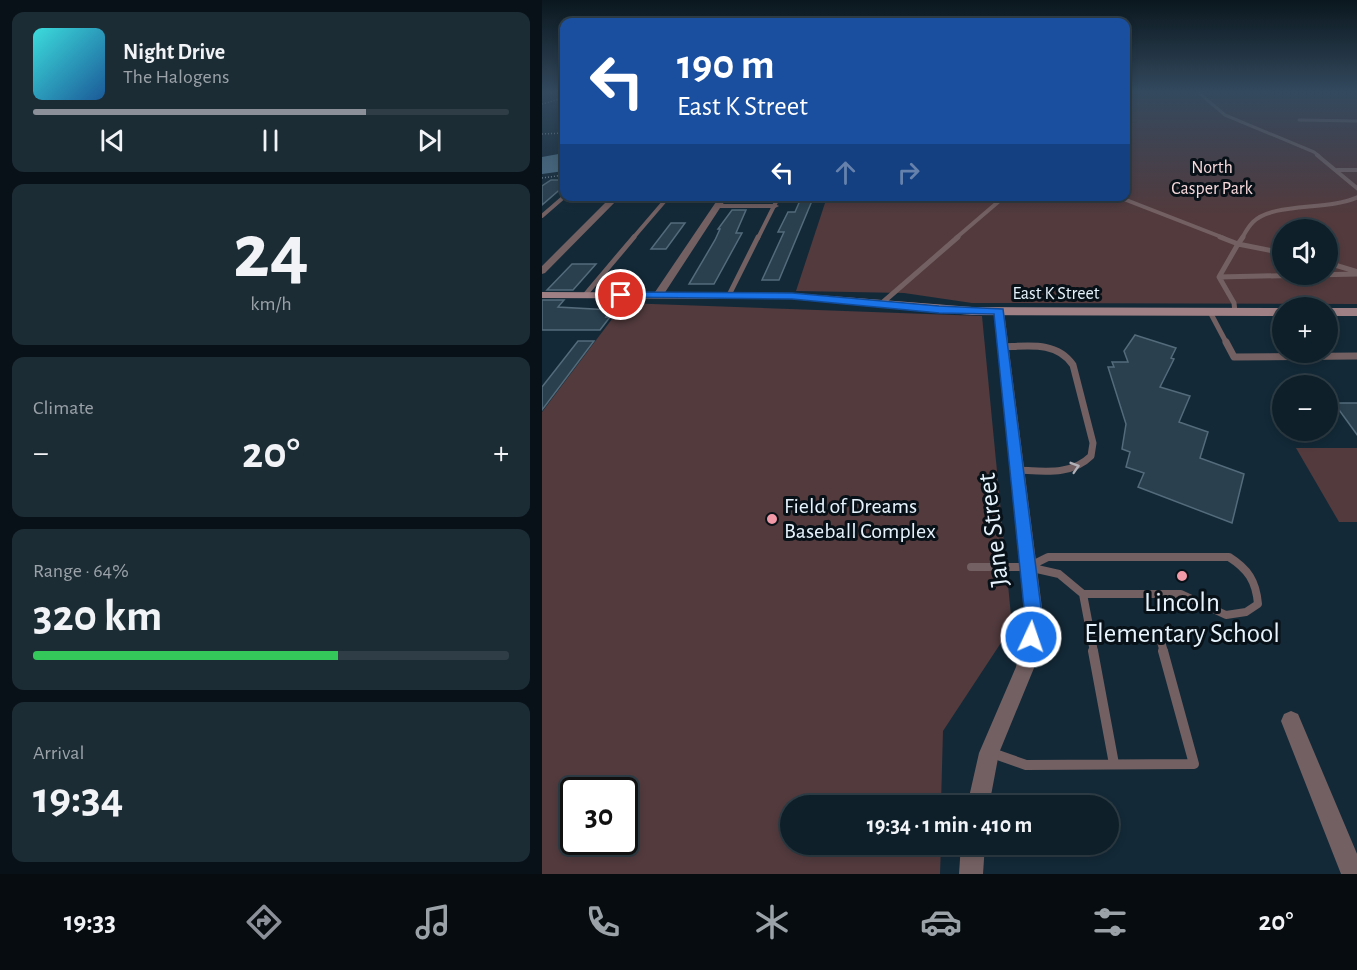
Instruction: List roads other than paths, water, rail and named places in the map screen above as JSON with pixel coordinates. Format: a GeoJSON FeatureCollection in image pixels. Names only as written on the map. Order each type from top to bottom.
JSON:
{"type":"FeatureCollection","features":[{"type":"Feature","properties":{"kind":"street"},"geometry":{"type":"LineString","coordinates":[[542,271],[612,201]]}},
{"type":"Feature","properties":{"kind":"street"},"geometry":{"type":"LineString","coordinates":[[658,295],[720,201]]}},
{"type":"Feature","properties":{"kind":"street"},"geometry":{"type":"LineString","coordinates":[[717,206],[775,206]]}},
{"type":"Feature","properties":{"kind":"street","name":"East K Street"},"geometry":{"type":"LineString","coordinates":[[542,295],[792,296],[939,309],[999,311],[1272,312]]}},
{"type":"Feature","properties":{"kind":"street","name":"Jane Street"},"geometry":{"type":"LineString","coordinates":[[980,795],[989,753],[1025,668],[1031,637],[1032,608],[1028,567],[999,311]]}},
{"type":"Feature","properties":{"kind":"street"},"geometry":{"type":"LineString","coordinates":[[1338,312],[1358,312]]}},
{"type":"Feature","properties":{"kind":"street"},"geometry":{"type":"LineString","coordinates":[[1291,721],[1353,874]]}},
{"type":"Feature","properties":{"kind":"street"},"geometry":{"type":"LineString","coordinates":[[971,874],[972,855]]}},
{"type":"Feature","properties":{"kind":"lane"},"geometry":{"type":"LineString","coordinates":[[1269,133],[1304,147],[1337,170],[1358,189]]}},
{"type":"Feature","properties":{"kind":"lane"},"geometry":{"type":"LineString","coordinates":[[1337,170],[1358,170]]}},
{"type":"Feature","properties":{"kind":"lane"},"geometry":{"type":"LineString","coordinates":[[1219,277],[1253,221],[1268,212],[1331,206],[1358,197]]}},
{"type":"Feature","properties":{"kind":"lane"},"geometry":{"type":"LineString","coordinates":[[542,216],[560,200]]}},
{"type":"Feature","properties":{"kind":"lane"},"geometry":{"type":"LineString","coordinates":[[585,295],[665,201]]}},
{"type":"Feature","properties":{"kind":"lane"},"geometry":{"type":"LineString","coordinates":[[730,295],[777,201]]}},
{"type":"Feature","properties":{"kind":"lane"},"geometry":{"type":"LineString","coordinates":[[882,303],[999,201]]}},
{"type":"Feature","properties":{"kind":"lane"},"geometry":{"type":"LineString","coordinates":[[1129,201],[1238,244],[1272,251]]}},
{"type":"Feature","properties":{"kind":"lane"},"geometry":{"type":"LineString","coordinates":[[1338,266],[1358,273]]}},
{"type":"Feature","properties":{"kind":"lane"},"geometry":{"type":"LineString","coordinates":[[1219,277],[1358,273]]}},
{"type":"Feature","properties":{"kind":"lane"},"geometry":{"type":"LineString","coordinates":[[1219,277],[1234,303],[1235,312]]}},
{"type":"Feature","properties":{"kind":"lane"},"geometry":{"type":"LineString","coordinates":[[1210,312],[1234,357],[1358,356]]}},
{"type":"Feature","properties":{"kind":"lane"},"geometry":{"type":"LineString","coordinates":[[1003,347],[1048,348],[1067,356],[1073,365],[1093,443],[1091,456],[1081,466],[1063,470],[1017,470]]}},
{"type":"Feature","properties":{"kind":"lane"},"geometry":{"type":"LineString","coordinates":[[971,567],[1028,567],[1059,574],[1083,594],[1181,594],[1196,598],[1212,612],[1231,615],[1247,613],[1258,604],[1257,588],[1247,569],[1229,557],[1048,557],[1028,567]]}},
{"type":"Feature","properties":{"kind":"lane"},"geometry":{"type":"LineString","coordinates":[[1083,594],[1114,764]]}},
{"type":"Feature","properties":{"kind":"lane"},"geometry":{"type":"LineString","coordinates":[[989,753],[1026,765],[1194,764],[1158,635],[1090,635]]}},
{"type":"Feature","properties":{"kind":"water"},"geometry":{"type":"Polygon","coordinates":[[[560,154],[560,172],[542,174],[542,157],[560,154]]]}},
{"type":"Feature","properties":{"kind":"place","name":"Field of Dreams Baseball Complex"},"geometry":{"type":"Point","coordinates":[772,519]}},
{"type":"Feature","properties":{"kind":"place","name":"Lincoln Elementary School"},"geometry":{"type":"Point","coordinates":[1182,576]}},
{"type":"Feature","properties":{"kind":"park label","name":"North Casper Park"},"geometry":{"type":"Point","coordinates":[1212,178]}}]}
